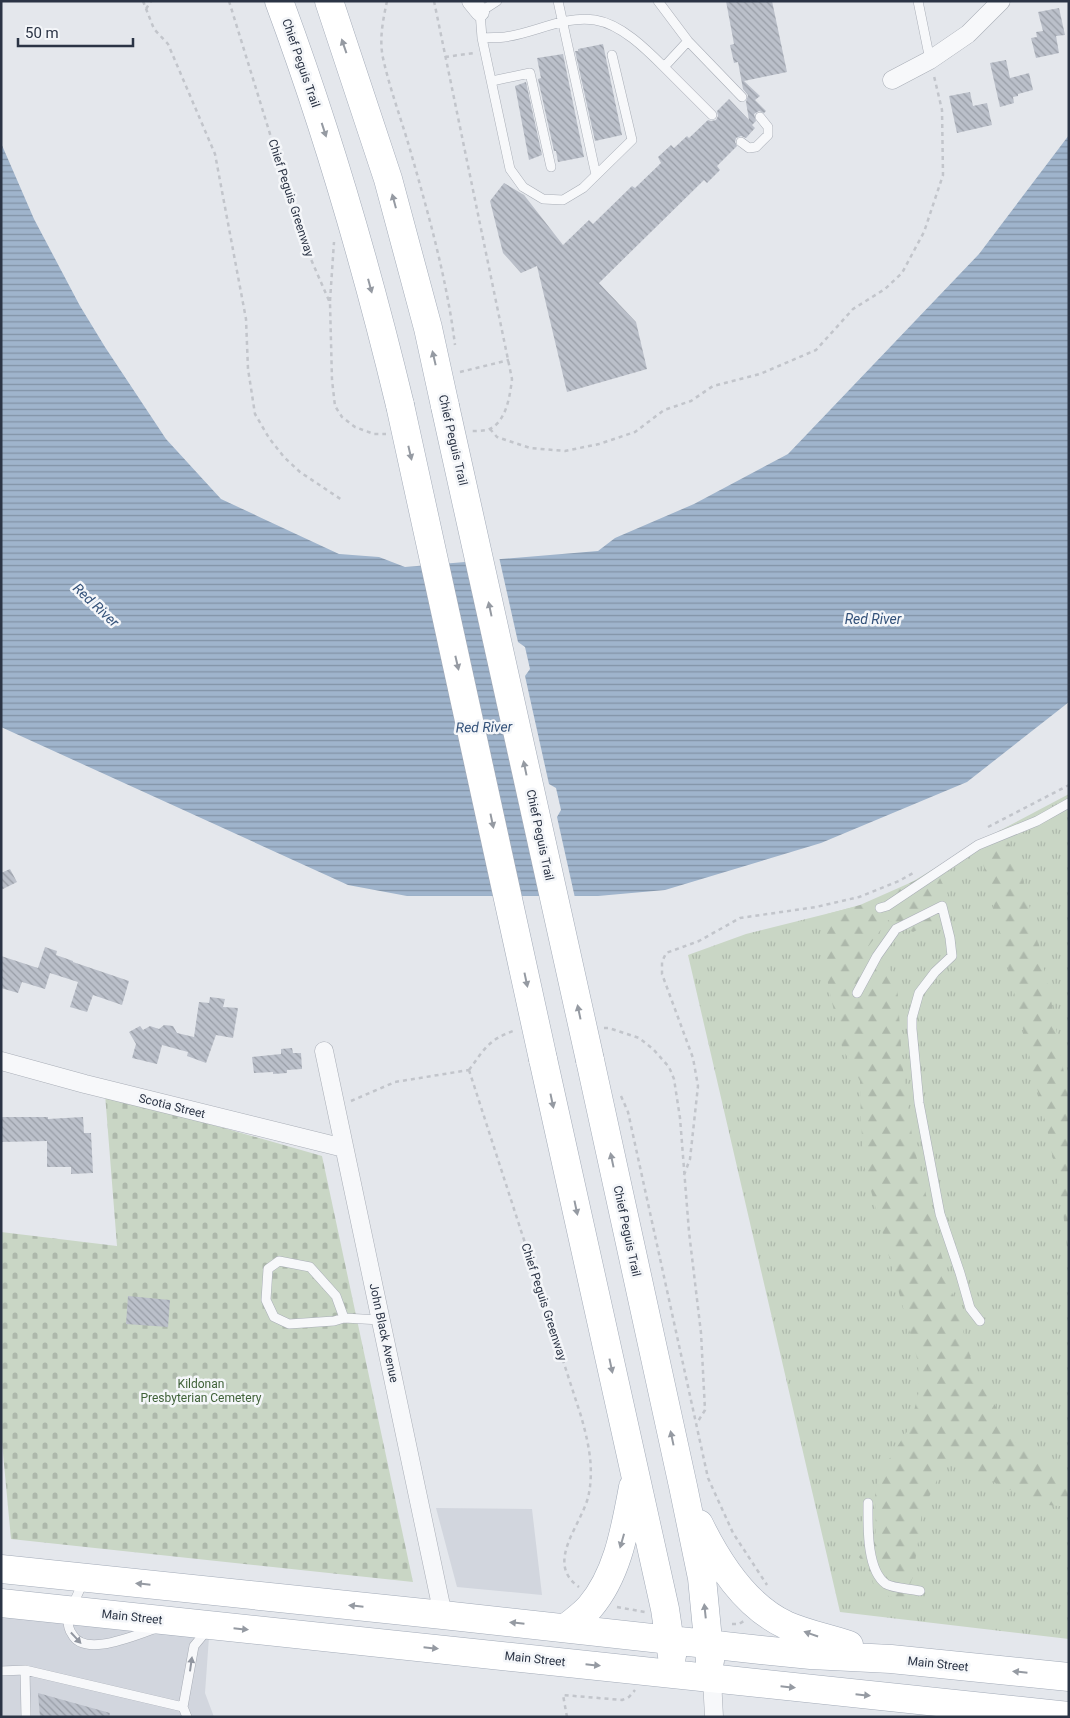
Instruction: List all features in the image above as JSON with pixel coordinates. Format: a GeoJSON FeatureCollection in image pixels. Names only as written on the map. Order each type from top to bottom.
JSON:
{"type":"FeatureCollection","features":[{"type":"Feature","properties":{"kind":"main road","name":"Chief Peguis Trail"},"geometry":{"type":"LineString","coordinates":[[279,1],[345,196],[384,338],[400,405],[665,1610],[675,1674]]}},
{"type":"Feature","properties":{"kind":"main road","name":"Chief Peguis Trail"},"geometry":{"type":"LineString","coordinates":[[329,1],[388,179],[428,328],[683,1486],[702,1578],[712,1679]]}},
{"type":"Feature","properties":{"kind":"main road"},"geometry":{"type":"LineString","coordinates":[[566,1628],[590,1607],[610,1573],[624,1535],[635,1476]]}},
{"type":"Feature","properties":{"kind":"main road"},"geometry":{"type":"LineString","coordinates":[[683,1486],[711,1550],[736,1584],[757,1605],[776,1619],[802,1632],[891,1658]]}},
{"type":"Feature","properties":{"kind":"main road","name":"Main Street"},"geometry":{"type":"LineString","coordinates":[[1,1569],[443,1614],[811,1655],[891,1658],[1069,1677]]}},
{"type":"Feature","properties":{"kind":"main road","name":"Main Street"},"geometry":{"type":"LineString","coordinates":[[1,1603],[1069,1716]]}},
{"type":"Feature","properties":{"kind":"street"},"geometry":{"type":"LineString","coordinates":[[892,80],[930,60],[968,34],[1001,1]]}},
{"type":"Feature","properties":{"kind":"street","name":"John Black Avenue"},"geometry":{"type":"LineString","coordinates":[[324,1051],[443,1614]]}},
{"type":"Feature","properties":{"kind":"street","name":"Scotia Street"},"geometry":{"type":"LineString","coordinates":[[1,1061],[85,1084],[344,1148]]}},
{"type":"Feature","properties":{"kind":"street"},"geometry":{"type":"LineString","coordinates":[[712,1679],[714,1717]]}},
{"type":"Feature","properties":{"kind":"lane"},"geometry":{"type":"LineString","coordinates":[[497,1],[476,7],[510,169],[523,187],[543,199],[562,200],[583,188],[632,140],[612,55]]}},
{"type":"Feature","properties":{"kind":"lane"},"geometry":{"type":"LineString","coordinates":[[558,1],[596,175]]}},
{"type":"Feature","properties":{"kind":"lane"},"geometry":{"type":"LineString","coordinates":[[658,1],[688,41],[742,97]]}},
{"type":"Feature","properties":{"kind":"lane"},"geometry":{"type":"LineString","coordinates":[[918,1],[930,60]]}},
{"type":"Feature","properties":{"kind":"lane"},"geometry":{"type":"LineString","coordinates":[[482,38],[506,37],[574,20],[596,20],[620,29],[647,50],[712,115]]}},
{"type":"Feature","properties":{"kind":"lane"},"geometry":{"type":"LineString","coordinates":[[664,66],[688,41]]}},
{"type":"Feature","properties":{"kind":"lane"},"geometry":{"type":"LineString","coordinates":[[492,81],[530,73],[551,166]]}},
{"type":"Feature","properties":{"kind":"lane"},"geometry":{"type":"LineString","coordinates":[[741,142],[749,148],[756,147],[768,136],[768,127],[760,117]]}},
{"type":"Feature","properties":{"kind":"lane"},"geometry":{"type":"LineString","coordinates":[[880,908],[887,906],[978,845],[1037,821],[1069,803]]}},
{"type":"Feature","properties":{"kind":"lane"},"geometry":{"type":"LineString","coordinates":[[857,992],[877,956],[896,929],[942,906],[950,938],[952,956],[926,982],[919,993],[916,1003],[912,1018],[916,1078],[940,1214],[970,1308],[980,1321]]}},
{"type":"Feature","properties":{"kind":"lane"},"geometry":{"type":"LineString","coordinates":[[344,1318],[336,1296],[310,1267],[279,1261],[268,1269],[266,1300],[274,1317],[289,1324],[334,1321],[344,1318],[381,1320]]}},
{"type":"Feature","properties":{"kind":"lane"},"geometry":{"type":"LineString","coordinates":[[868,1503],[870,1552],[877,1574],[886,1585],[920,1591]]}},
{"type":"Feature","properties":{"kind":"lane"},"geometry":{"type":"LineString","coordinates":[[72,1610],[85,1578]]}},
{"type":"Feature","properties":{"kind":"lane"},"geometry":{"type":"LineString","coordinates":[[187,1717],[183,1707],[194,1646],[210,1626]]}},
{"type":"Feature","properties":{"kind":"lane"},"geometry":{"type":"LineString","coordinates":[[1,1671],[25,1670],[183,1707]]}},
{"type":"Feature","properties":{"kind":"lane"},"geometry":{"type":"LineString","coordinates":[[25,1670],[26,1717]]}},
{"type":"Feature","properties":{"kind":"path"},"geometry":{"type":"LineString","coordinates":[[143,1],[154,29],[168,44],[215,154],[246,319],[248,369],[255,414],[268,438],[284,457],[300,472],[342,500]]}},
{"type":"Feature","properties":{"kind":"path"},"geometry":{"type":"LineString","coordinates":[[146,9],[150,1]]}},
{"type":"Feature","properties":{"kind":"path","name":"Chief Peguis Greenway"},"geometry":{"type":"LineString","coordinates":[[229,1],[303,241],[330,303],[332,380],[335,406],[342,417],[355,427],[374,434]]}},
{"type":"Feature","properties":{"kind":"path"},"geometry":{"type":"LineString","coordinates":[[387,1],[382,32],[383,57],[411,151],[439,258],[451,314],[456,352]]}},
{"type":"Feature","properties":{"kind":"path"},"geometry":{"type":"LineString","coordinates":[[434,1],[512,379],[508,405],[496,424],[489,429],[473,431]]}},
{"type":"Feature","properties":{"kind":"path"},"geometry":{"type":"LineString","coordinates":[[445,57],[473,54],[479,50],[482,38]]}},
{"type":"Feature","properties":{"kind":"path"},"geometry":{"type":"LineString","coordinates":[[489,429],[497,437],[530,448],[565,451],[599,444],[634,432],[664,410],[691,401],[713,386],[760,374],[816,350],[853,308],[885,289],[902,273],[924,232],[943,175],[942,110],[930,60]]}},
{"type":"Feature","properties":{"kind":"path"},"geometry":{"type":"LineString","coordinates":[[330,303],[334,234]]}},
{"type":"Feature","properties":{"kind":"path"},"geometry":{"type":"LineString","coordinates":[[460,380],[458,372],[509,360]]}},
{"type":"Feature","properties":{"kind":"path"},"geometry":{"type":"LineString","coordinates":[[982,830],[1069,785]]}},
{"type":"Feature","properties":{"kind":"path"},"geometry":{"type":"LineString","coordinates":[[684,1175],[690,1159],[698,1086],[693,1058],[662,974],[662,962],[666,953],[700,941],[740,918],[816,908],[859,898],[900,881],[916,870]]}},
{"type":"Feature","properties":{"kind":"path"},"geometry":{"type":"LineString","coordinates":[[609,1028],[639,1038],[653,1049],[669,1067],[674,1078],[680,1118],[689,1232],[701,1333],[704,1410],[696,1424]]}},
{"type":"Feature","properties":{"kind":"path"},"geometry":{"type":"LineString","coordinates":[[336,1108],[395,1082],[469,1070],[488,1043],[503,1034],[518,1029]]}},
{"type":"Feature","properties":{"kind":"path","name":"Chief Peguis Greenway"},"geometry":{"type":"LineString","coordinates":[[469,1070],[590,1448],[589,1494],[564,1556],[570,1580],[585,1590]]}},
{"type":"Feature","properties":{"kind":"path"},"geometry":{"type":"LineString","coordinates":[[618,1091],[628,1112],[708,1478],[725,1518],[742,1549],[771,1589]]}},
{"type":"Feature","properties":{"kind":"path"},"geometry":{"type":"LineString","coordinates":[[615,1606],[650,1613]]}},
{"type":"Feature","properties":{"kind":"path"},"geometry":{"type":"LineString","coordinates":[[730,1624],[739,1624],[747,1618]]}},
{"type":"Feature","properties":{"kind":"path"},"geometry":{"type":"LineString","coordinates":[[567,1717],[563,1695],[622,1700]]}},
{"type":"Feature","properties":{"kind":"shaded area"},"geometry":{"type":"Polygon","coordinates":[[[436,1508],[532,1509],[542,1595],[457,1587],[436,1508]]]}},
{"type":"Feature","properties":{"kind":"shaded area"},"geometry":{"type":"Polygon","coordinates":[[[1,1615],[209,1637],[205,1693],[214,1717],[2,1717],[1,1615]]]}},
{"type":"Feature","properties":{"kind":"green space"},"geometry":{"type":"Polygon","coordinates":[[[1069,794],[1069,1639],[840,1612],[688,955],[746,934],[882,900],[980,841],[1069,794]]]}},
{"type":"Feature","properties":{"kind":"green space"},"geometry":{"type":"Polygon","coordinates":[[[998,838],[1007,841],[1018,857],[1051,1000],[1064,1073],[1069,1088],[1069,1264],[1062,1203],[1047,1129],[981,855],[984,847],[998,838]]]}},
{"type":"Feature","properties":{"kind":"green space"},"geometry":{"type":"Polygon","coordinates":[[[939,876],[948,895],[937,920],[913,932],[888,920],[868,947],[885,961],[897,982],[902,1062],[913,1143],[937,1239],[973,1366],[1016,1443],[1053,1471],[1069,1477],[1069,1507],[1048,1505],[981,1476],[955,1452],[938,1478],[922,1512],[913,1577],[904,1599],[884,1595],[874,1585],[868,1569],[859,1557],[876,1533],[875,1489],[884,1467],[910,1427],[919,1391],[918,1362],[865,1169],[860,1081],[842,1047],[828,984],[821,937],[827,914],[860,905],[921,878],[939,876]]]}},
{"type":"Feature","properties":{"kind":"green space","name":"Kildonan Presbyterian Cemetery"},"geometry":{"type":"Polygon","coordinates":[[[105,1094],[322,1156],[413,1582],[11,1539],[1,1432],[1,1232],[117,1246],[105,1094]]]}},
{"type":"Feature","properties":{"kind":"water","name":"Red River"},"geometry":{"type":"Polygon","coordinates":[[[1069,135],[1069,702],[967,782],[821,843],[665,890],[598,896],[407,896],[348,885],[1,727],[1,143],[34,219],[80,306],[105,347],[166,439],[221,499],[339,554],[379,557],[405,567],[598,551],[615,538],[694,504],[788,454],[979,254],[1069,135]]]}},
{"type":"Feature","properties":{"kind":"pier"},"geometry":{"type":"Polygon","coordinates":[[[499,557],[518,642],[525,647],[530,669],[525,676],[549,784],[556,788],[561,810],[557,817],[575,898],[542,898],[467,560],[499,557]]]}},
{"type":"Feature","properties":{"kind":"building"},"geometry":{"type":"Polygon","coordinates":[[[726,1],[772,1],[787,72],[744,81],[760,96],[755,100],[766,111],[764,113],[759,111],[754,114],[756,121],[752,125],[755,128],[746,138],[741,136],[736,138],[737,146],[717,166],[720,170],[707,183],[704,180],[599,283],[636,322],[647,369],[567,392],[537,266],[521,273],[503,253],[490,201],[504,183],[524,195],[563,245],[589,220],[593,224],[632,186],[635,188],[661,163],[658,157],[671,145],[674,148],[687,136],[689,138],[708,120],[716,120],[718,116],[717,111],[729,99],[749,120],[746,102],[748,95],[743,89],[738,62],[734,63],[730,45],[734,44],[726,1]]]}},
{"type":"Feature","properties":{"kind":"building"},"geometry":{"type":"Polygon","coordinates":[[[1059,8],[1065,35],[1056,36],[1059,53],[1036,58],[1031,38],[1037,37],[1036,32],[1043,31],[1038,12],[1059,8]]]}},
{"type":"Feature","properties":{"kind":"building"},"geometry":{"type":"Polygon","coordinates":[[[603,44],[622,135],[595,141],[575,51],[603,44]]]}},
{"type":"Feature","properties":{"kind":"building"},"geometry":{"type":"Polygon","coordinates":[[[563,54],[584,157],[558,162],[538,79],[541,78],[537,58],[563,54]]]}},
{"type":"Feature","properties":{"kind":"building"},"geometry":{"type":"Polygon","coordinates":[[[1006,60],[1010,78],[1029,73],[1033,90],[1018,94],[1018,96],[1013,97],[1014,103],[1000,107],[990,63],[1006,60]]]}},
{"type":"Feature","properties":{"kind":"building"},"geometry":{"type":"Polygon","coordinates":[[[526,82],[542,155],[529,160],[515,86],[526,82]]]}},
{"type":"Feature","properties":{"kind":"building"},"geometry":{"type":"Polygon","coordinates":[[[970,92],[973,106],[987,103],[992,125],[957,133],[949,96],[970,92]]]}},
{"type":"Feature","properties":{"kind":"building"},"geometry":{"type":"Polygon","coordinates":[[[10,869],[17,882],[1,890],[1,873],[10,869]]]}},
{"type":"Feature","properties":{"kind":"building"},"geometry":{"type":"Polygon","coordinates":[[[45,947],[57,951],[56,955],[73,962],[129,981],[122,1005],[93,995],[87,1012],[70,1007],[78,982],[50,973],[45,989],[22,982],[18,993],[1,988],[1,956],[38,968],[45,947]]]}},
{"type":"Feature","properties":{"kind":"building"},"geometry":{"type":"Polygon","coordinates":[[[210,997],[225,999],[223,1007],[238,1008],[233,1038],[216,1035],[206,1063],[187,1056],[188,1052],[162,1045],[157,1064],[132,1058],[136,1044],[129,1032],[140,1026],[143,1030],[150,1026],[159,1029],[164,1025],[173,1026],[177,1033],[194,1037],[199,1002],[209,1003],[210,997]]]}},
{"type":"Feature","properties":{"kind":"building"},"geometry":{"type":"Polygon","coordinates":[[[292,1048],[293,1053],[301,1053],[302,1069],[287,1070],[287,1073],[254,1073],[252,1057],[281,1054],[281,1049],[292,1048]]]}},
{"type":"Feature","properties":{"kind":"building"},"geometry":{"type":"Polygon","coordinates":[[[1,1117],[48,1117],[48,1119],[83,1117],[84,1133],[91,1133],[93,1173],[71,1174],[71,1167],[47,1167],[47,1141],[1,1142],[1,1117]]]}},
{"type":"Feature","properties":{"kind":"building"},"geometry":{"type":"Polygon","coordinates":[[[128,1296],[170,1300],[168,1327],[126,1324],[128,1296]]]}},
{"type":"Feature","properties":{"kind":"building"},"geometry":{"type":"Polygon","coordinates":[[[38,1693],[110,1713],[109,1717],[40,1717],[38,1693]]]}}]}
